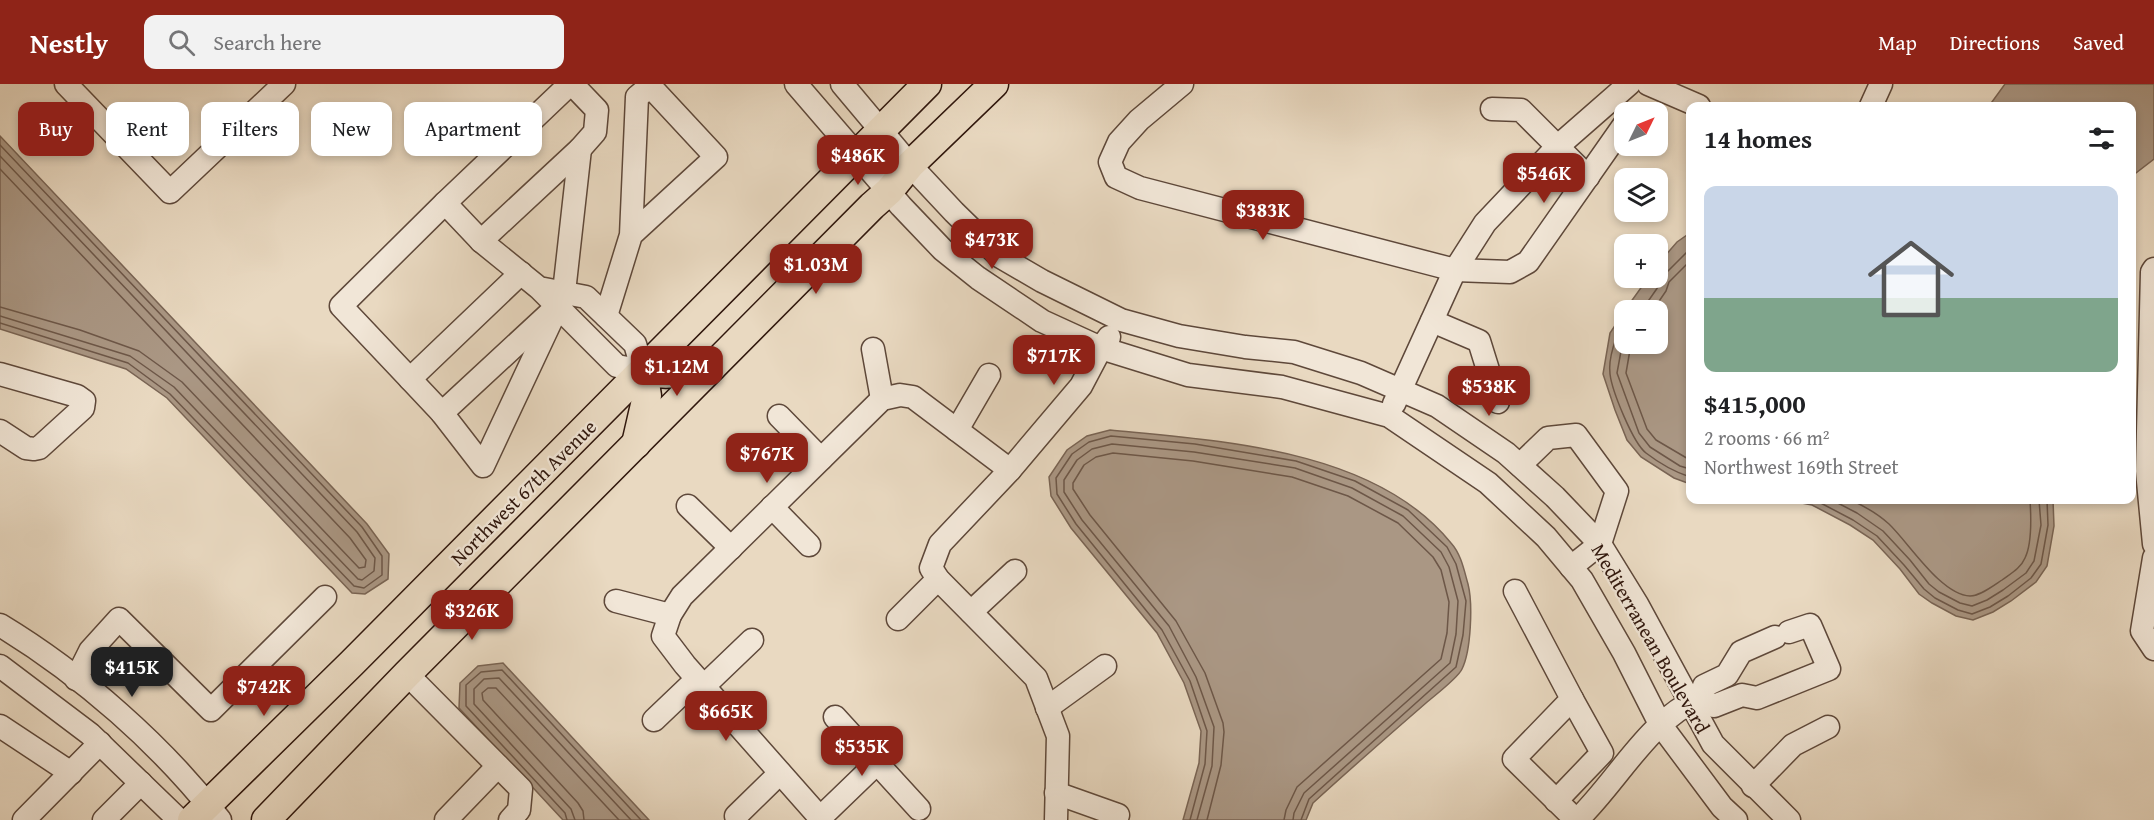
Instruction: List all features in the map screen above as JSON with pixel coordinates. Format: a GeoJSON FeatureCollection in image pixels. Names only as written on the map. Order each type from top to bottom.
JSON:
{"type":"FeatureCollection","features":[{"type":"Feature","properties":{"kind":"main road","name":"Northwest 67th Avenue"},"geometry":{"type":"LineString","coordinates":[[206,815],[352,663],[927,84]]}},
{"type":"Feature","properties":{"kind":"main road"},"geometry":{"type":"LineString","coordinates":[[266,820],[711,367],[889,191],[910,165],[994,84]]}},
{"type":"Feature","properties":{"kind":"main road"},"geometry":{"type":"LineString","coordinates":[[636,444],[647,396],[643,371],[670,375],[711,367]]}},
{"type":"Feature","properties":{"kind":"street"},"geometry":{"type":"LineString","coordinates":[[66,84],[170,192],[284,84]]}},
{"type":"Feature","properties":{"kind":"street"},"geometry":{"type":"LineString","coordinates":[[481,241],[580,149],[595,132],[597,110],[571,84],[445,203],[341,306],[442,413],[483,466],[561,299],[580,149]]}},
{"type":"Feature","properties":{"kind":"street","name":"Mediterranean Boulevard"},"geometry":{"type":"LineString","coordinates":[[796,84],[901,206],[943,250],[966,269],[1042,321],[1101,348],[1188,375],[1282,387],[1389,416],[1488,483],[1546,537],[1582,580],[1624,653],[1660,724],[1722,807],[1736,820]]}},
{"type":"Feature","properties":{"kind":"street","name":"Mediterranean Boulevard"},"geometry":{"type":"LineString","coordinates":[[842,84],[910,165],[999,256],[1042,281],[1121,320],[1179,336],[1245,347],[1294,352],[1361,373],[1437,406],[1506,453],[1555,497],[1600,544],[1695,700],[1713,744],[1789,820]]}},
{"type":"Feature","properties":{"kind":"street"},"geometry":{"type":"LineString","coordinates":[[1182,84],[1139,120],[1119,142],[1110,162],[1116,177],[1140,188],[1455,270],[1510,272],[1528,262],[1614,140]]}},
{"type":"Feature","properties":{"kind":"street"},"geometry":{"type":"LineString","coordinates":[[1389,416],[1455,270],[1485,223],[1557,147],[1629,84]]}},
{"type":"Feature","properties":{"kind":"street"},"geometry":{"type":"LineString","coordinates":[[1648,84],[1690,102]]}},
{"type":"Feature","properties":{"kind":"street"},"geometry":{"type":"LineString","coordinates":[[1873,102],[1881,84]]}},
{"type":"Feature","properties":{"kind":"street"},"geometry":{"type":"LineString","coordinates":[[606,316],[631,235],[637,97],[650,86],[716,157],[631,235]]}},
{"type":"Feature","properties":{"kind":"street"},"geometry":{"type":"LineString","coordinates":[[1492,109],[1521,110],[1588,177]]}},
{"type":"Feature","properties":{"kind":"street"},"geometry":{"type":"LineString","coordinates":[[442,413],[561,299],[586,297],[635,344],[643,371],[617,366],[561,299],[539,288],[481,241],[445,203]]}},
{"type":"Feature","properties":{"kind":"street"},"geometry":{"type":"LineString","coordinates":[[966,269],[987,244]]}},
{"type":"Feature","properties":{"kind":"street"},"geometry":{"type":"LineString","coordinates":[[2154,268],[2152,272],[2147,471],[2154,544]]}},
{"type":"Feature","properties":{"kind":"street"},"geometry":{"type":"LineString","coordinates":[[410,379],[521,273]]}},
{"type":"Feature","properties":{"kind":"street"},"geometry":{"type":"LineString","coordinates":[[1056,820],[1058,736],[1036,678],[938,579],[931,568],[940,544],[1010,470],[1081,386],[1101,348],[1121,320]]}},
{"type":"Feature","properties":{"kind":"street"},"geometry":{"type":"LineString","coordinates":[[1432,321],[1479,341],[1498,402]]}},
{"type":"Feature","properties":{"kind":"street"},"geometry":{"type":"LineString","coordinates":[[873,349],[882,399]]}},
{"type":"Feature","properties":{"kind":"street"},"geometry":{"type":"LineString","coordinates":[[0,374],[77,396],[84,401],[83,408],[39,448],[26,448],[0,431]]}},
{"type":"Feature","properties":{"kind":"street"},"geometry":{"type":"LineString","coordinates":[[957,430],[989,375]]}},
{"type":"Feature","properties":{"kind":"street"},"geometry":{"type":"LineString","coordinates":[[666,626],[682,596],[882,399],[900,395],[913,397],[1010,470]]}},
{"type":"Feature","properties":{"kind":"street"},"geometry":{"type":"LineString","coordinates":[[779,416],[821,459]]}},
{"type":"Feature","properties":{"kind":"street"},"geometry":{"type":"LineString","coordinates":[[1520,465],[1548,438],[1576,435],[1617,491],[1600,544],[1571,567]]}},
{"type":"Feature","properties":{"kind":"street"},"geometry":{"type":"LineString","coordinates":[[688,506],[731,548]]}},
{"type":"Feature","properties":{"kind":"street"},"geometry":{"type":"LineString","coordinates":[[772,507],[809,545]]}},
{"type":"Feature","properties":{"kind":"street"},"geometry":{"type":"LineString","coordinates":[[2154,558],[2142,632],[2154,650]]}},
{"type":"Feature","properties":{"kind":"street"},"geometry":{"type":"LineString","coordinates":[[971,612],[1015,571]]}},
{"type":"Feature","properties":{"kind":"street"},"geometry":{"type":"LineString","coordinates":[[898,619],[938,579]]}},
{"type":"Feature","properties":{"kind":"street"},"geometry":{"type":"LineString","coordinates":[[1515,591],[1602,753],[1556,801]]}},
{"type":"Feature","properties":{"kind":"street"},"geometry":{"type":"LineString","coordinates":[[76,679],[90,651],[119,619],[211,710],[325,597]]}},
{"type":"Feature","properties":{"kind":"street"},"geometry":{"type":"LineString","coordinates":[[616,601],[666,626],[700,683],[821,819],[877,764]]}},
{"type":"Feature","properties":{"kind":"street"},"geometry":{"type":"LineString","coordinates":[[0,625],[111,707],[155,748],[206,815]]}},
{"type":"Feature","properties":{"kind":"street"},"geometry":{"type":"LineString","coordinates":[[1572,699],[1515,759],[1556,801],[1582,818],[1660,724],[1695,700],[1704,686],[1727,675],[1741,652],[1810,625],[1829,669],[1757,698],[1742,695],[1714,706],[1695,700]]}},
{"type":"Feature","properties":{"kind":"street"},"geometry":{"type":"LineString","coordinates":[[654,720],[752,640]]}},
{"type":"Feature","properties":{"kind":"street"},"geometry":{"type":"LineString","coordinates":[[0,666],[100,743],[178,820]]}},
{"type":"Feature","properties":{"kind":"street"},"geometry":{"type":"LineString","coordinates":[[1047,708],[1105,666]]}},
{"type":"Feature","properties":{"kind":"street"},"geometry":{"type":"LineString","coordinates":[[407,674],[521,789],[519,810],[515,818]]}},
{"type":"Feature","properties":{"kind":"street"},"geometry":{"type":"LineString","coordinates":[[1727,675],[1736,697]]}},
{"type":"Feature","properties":{"kind":"street"},"geometry":{"type":"LineString","coordinates":[[835,717],[919,809]]}},
{"type":"Feature","properties":{"kind":"street"},"geometry":{"type":"LineString","coordinates":[[0,726],[70,773]]}},
{"type":"Feature","properties":{"kind":"street"},"geometry":{"type":"LineString","coordinates":[[1753,786],[1793,745],[1828,727]]}},
{"type":"Feature","properties":{"kind":"street"},"geometry":{"type":"LineString","coordinates":[[24,820],[100,743]]}},
{"type":"Feature","properties":{"kind":"street"},"geometry":{"type":"LineString","coordinates":[[446,820],[498,765]]}},
{"type":"Feature","properties":{"kind":"street"},"geometry":{"type":"LineString","coordinates":[[736,816],[780,773]]}},
{"type":"Feature","properties":{"kind":"street"},"geometry":{"type":"LineString","coordinates":[[104,820],[141,783]]}},
{"type":"Feature","properties":{"kind":"street"},"geometry":{"type":"LineString","coordinates":[[1056,793],[1118,815]]}},
{"type":"Feature","properties":{"kind":"water"},"geometry":{"type":"Polygon","coordinates":[[[2005,84],[2154,84],[2154,159],[2136,173],[2136,102],[1992,102],[2005,84]]]}},
{"type":"Feature","properties":{"kind":"water"},"geometry":{"type":"Polygon","coordinates":[[[0,136],[367,524],[389,554],[388,579],[365,594],[352,593],[167,398],[126,369],[0,329],[0,136]]]}},
{"type":"Feature","properties":{"kind":"water"},"geometry":{"type":"Polygon","coordinates":[[[1686,236],[1686,482],[1674,478],[1641,457],[1627,440],[1603,374],[1610,333],[1614,327],[1614,354],[1668,354],[1668,300],[1632,300],[1641,288],[1668,288],[1668,252],[1686,236]]]}},
{"type":"Feature","properties":{"kind":"water"},"geometry":{"type":"Polygon","coordinates":[[[1110,430],[1247,446],[1294,455],[1339,469],[1381,487],[1419,512],[1451,543],[1457,552],[1468,584],[1470,603],[1469,639],[1460,673],[1313,803],[1306,820],[1183,820],[1199,763],[1201,731],[1184,683],[1157,633],[1071,528],[1051,496],[1049,477],[1067,450],[1087,436],[1110,430]]]}},
{"type":"Feature","properties":{"kind":"water"},"geometry":{"type":"Polygon","coordinates":[[[1807,504],[2053,504],[2054,526],[2047,566],[2036,582],[1993,612],[1973,620],[1956,616],[1919,594],[1873,540],[1807,504]]]}},
{"type":"Feature","properties":{"kind":"water"},"geometry":{"type":"Polygon","coordinates":[[[503,663],[649,820],[563,820],[459,708],[460,683],[478,666],[503,663]]]}}]}
